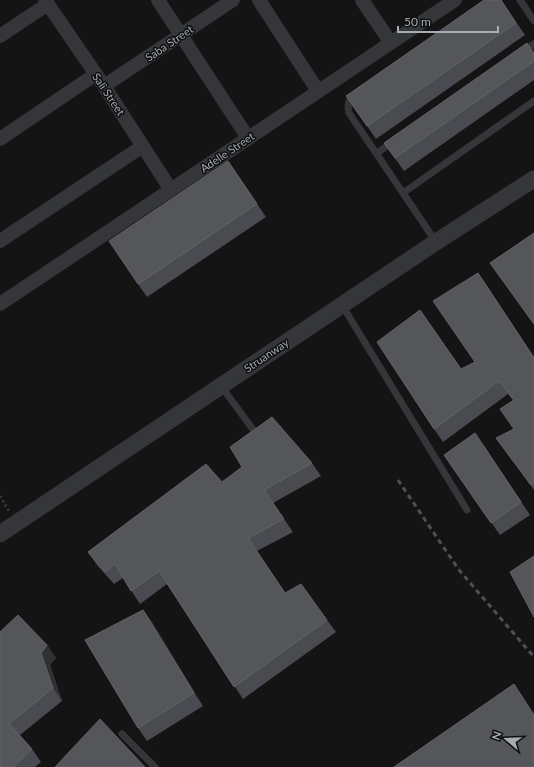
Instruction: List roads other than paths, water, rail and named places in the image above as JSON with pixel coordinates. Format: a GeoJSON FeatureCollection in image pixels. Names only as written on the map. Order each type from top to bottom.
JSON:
{"type":"FeatureCollection","features":[{"type":"Feature","properties":{"kind":"street"},"geometry":{"type":"LineString","coordinates":[[158,0],[248,138]]}},
{"type":"Feature","properties":{"kind":"street","name":"Saba Street"},"geometry":{"type":"LineString","coordinates":[[104,86],[233,0]]}},
{"type":"Feature","properties":{"kind":"street"},"geometry":{"type":"LineString","coordinates":[[260,0],[318,91]]}},
{"type":"Feature","properties":{"kind":"street"},"geometry":{"type":"LineString","coordinates":[[362,0],[391,43]]}},
{"type":"Feature","properties":{"kind":"street","name":"Adelle Street"},"geometry":{"type":"LineString","coordinates":[[0,304],[455,0]]}},
{"type":"Feature","properties":{"kind":"street"},"geometry":{"type":"LineString","coordinates":[[0,36],[46,2]]}},
{"type":"Feature","properties":{"kind":"street","name":"Sali Street"},"geometry":{"type":"LineString","coordinates":[[46,2],[104,86],[171,190]]}},
{"type":"Feature","properties":{"kind":"street"},"geometry":{"type":"LineString","coordinates":[[0,139],[96,74]]}},
{"type":"Feature","properties":{"kind":"street"},"geometry":{"type":"LineString","coordinates":[[0,241],[143,146]]}},
{"type":"Feature","properties":{"kind":"street","name":"Struanway"},"geometry":{"type":"LineString","coordinates":[[0,534],[534,178]]}},
{"type":"Feature","properties":{"kind":"lane"},"geometry":{"type":"LineString","coordinates":[[520,0],[534,20]]}},
{"type":"Feature","properties":{"kind":"lane"},"geometry":{"type":"LineString","coordinates":[[514,57],[534,44]]}},
{"type":"Feature","properties":{"kind":"lane"},"geometry":{"type":"LineString","coordinates":[[361,90],[350,98],[348,108],[350,113],[436,242]]}},
{"type":"Feature","properties":{"kind":"lane"},"geometry":{"type":"LineString","coordinates":[[404,193],[534,101]]}},
{"type":"Feature","properties":{"kind":"lane"},"geometry":{"type":"LineString","coordinates":[[377,153],[403,135]]}},
{"type":"Feature","properties":{"kind":"lane"},"geometry":{"type":"LineString","coordinates":[[342,305],[467,510]]}},
{"type":"Feature","properties":{"kind":"lane"},"geometry":{"type":"LineString","coordinates":[[221,386],[257,435]]}},
{"type":"Feature","properties":{"kind":"lane"},"geometry":{"type":"LineString","coordinates":[[122,734],[155,767]]}},
{"type":"Feature","properties":{"kind":"railway"},"geometry":{"type":"LineString","coordinates":[[398,480],[459,570],[534,657]]}}]}
